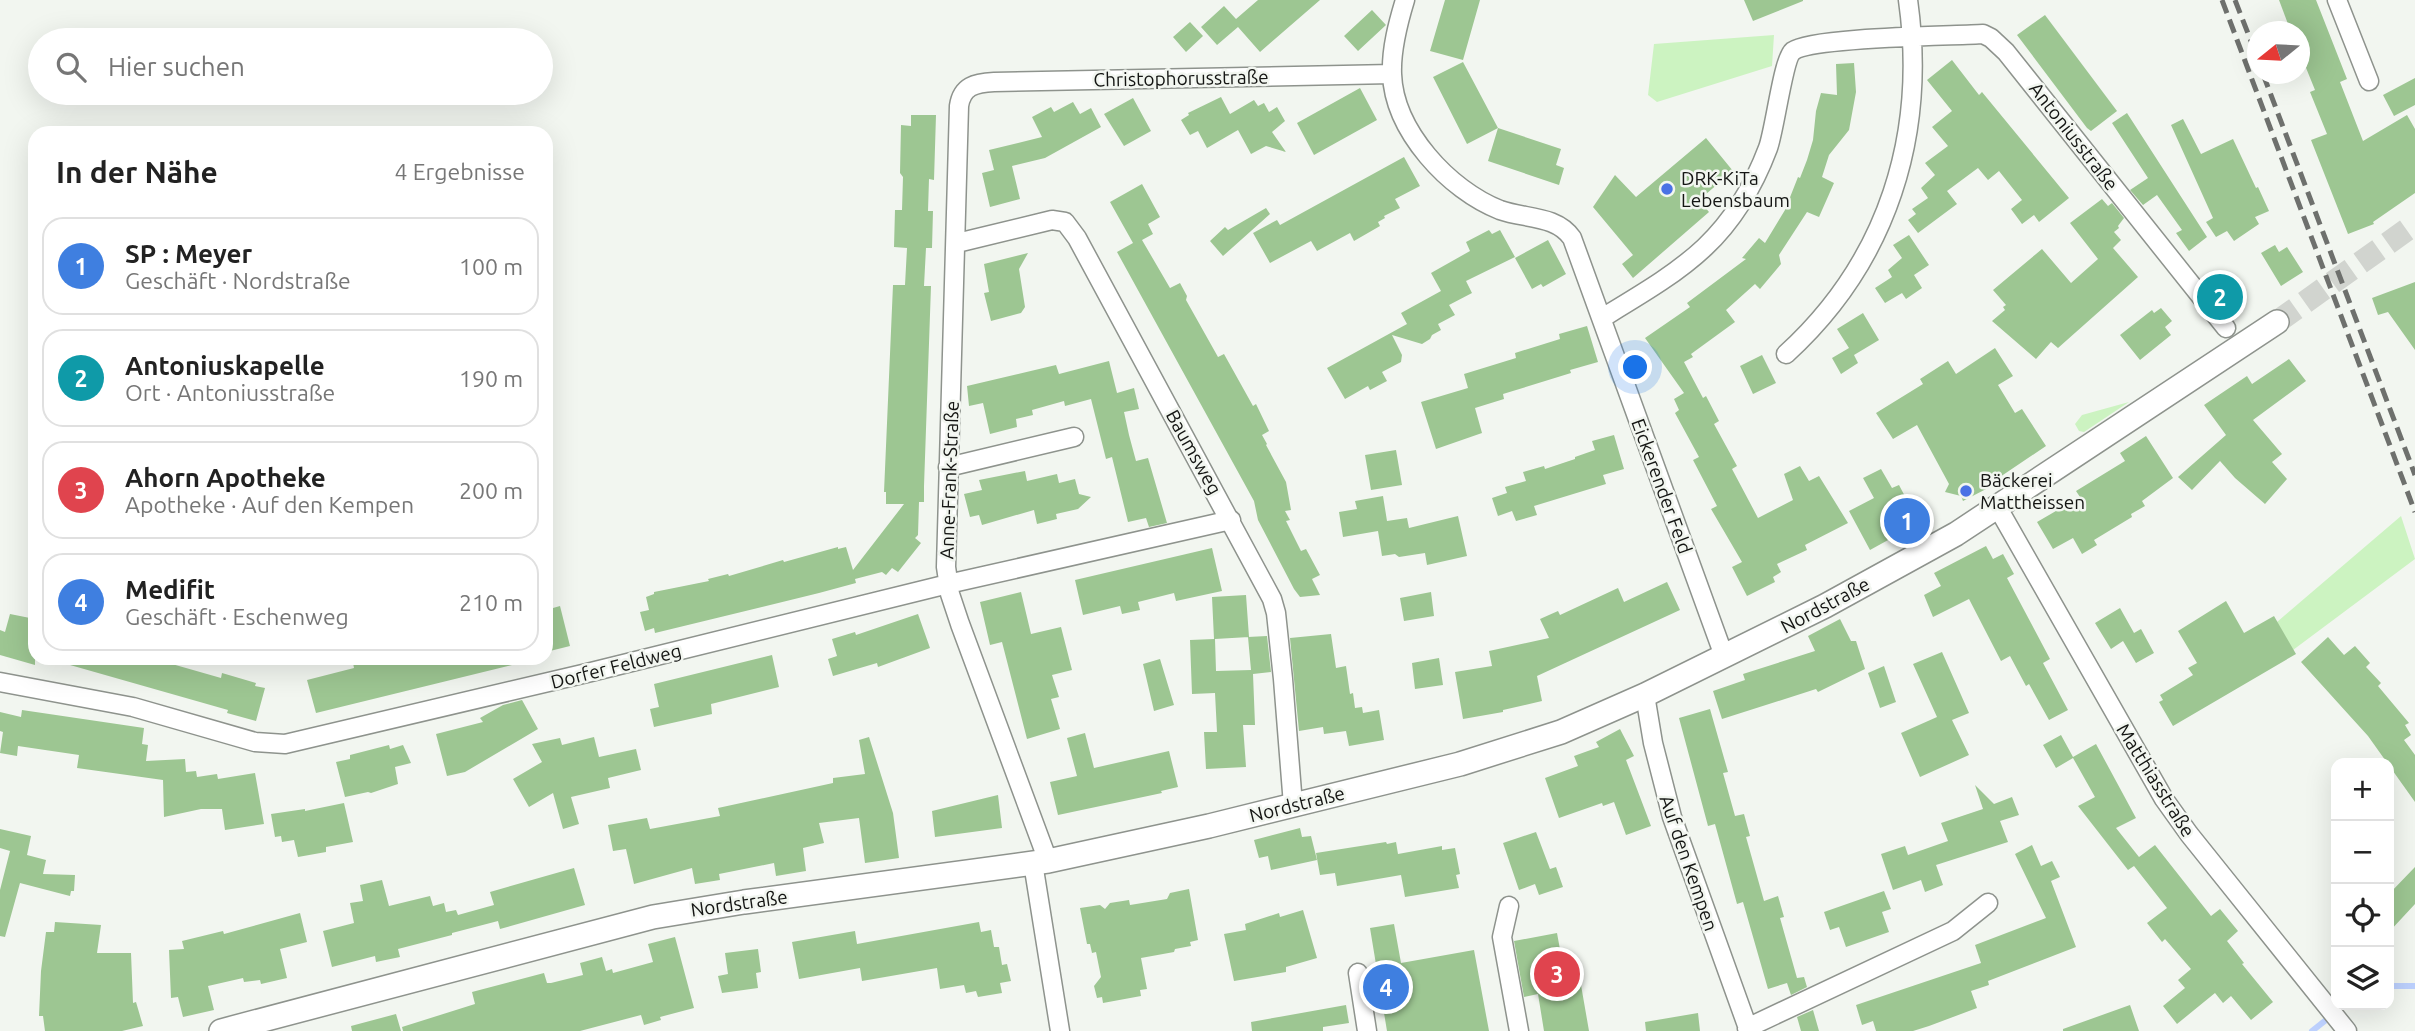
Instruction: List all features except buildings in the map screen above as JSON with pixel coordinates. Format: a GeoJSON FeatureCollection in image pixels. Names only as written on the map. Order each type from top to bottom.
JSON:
{"type":"FeatureCollection","features":[{"type":"Feature","properties":{"kind":"street","name":"Eickerender Feld"},"geometry":{"type":"LineString","coordinates":[[1405,0],[1395,39],[1392,74],[1396,95],[1413,135],[1444,173],[1467,192],[1491,206],[1514,214],[1552,221],[1566,230],[1574,243],[1724,656]]}},
{"type":"Feature","properties":{"kind":"street"},"geometry":{"type":"LineString","coordinates":[[1786,354],[1812,329],[1849,282],[1866,255],[1891,200],[1911,117],[1914,68],[1909,0]]}},
{"type":"Feature","properties":{"kind":"street"},"geometry":{"type":"LineString","coordinates":[[2337,0],[2369,81]]}},
{"type":"Feature","properties":{"kind":"street","name":"Antoniusstraße"},"geometry":{"type":"LineString","coordinates":[[1602,318],[1687,264],[1714,239],[1730,219],[1749,190],[1768,149],[1790,53],[1816,43],[1983,34],[1998,43],[2226,328]]}},
{"type":"Feature","properties":{"kind":"street","name":"Christophorusstraße"},"geometry":{"type":"LineString","coordinates":[[971,86],[994,82],[1392,74]]}},
{"type":"Feature","properties":{"kind":"street","name":"Anne-Frank-Straße"},"geometry":{"type":"LineString","coordinates":[[971,86],[962,94],[959,106],[957,243],[945,548],[948,584],[1041,862],[1060,1031]]}},
{"type":"Feature","properties":{"kind":"street","name":"Baumsweg"},"geometry":{"type":"LineString","coordinates":[[957,243],[1047,220],[1063,220],[1067,223],[1269,593],[1276,613],[1293,805]]}},
{"type":"Feature","properties":{"kind":"street","name":"Nordstraße"},"geometry":{"type":"LineString","coordinates":[[231,1030],[673,913],[1041,862],[1293,805],[1510,749],[1561,732],[1645,695],[1842,597],[1956,534],[2277,322]]}},
{"type":"Feature","properties":{"kind":"street"},"geometry":{"type":"LineString","coordinates":[[948,467],[1074,437]]}},
{"type":"Feature","properties":{"kind":"street","name":"Matthiasstraße"},"geometry":{"type":"LineString","coordinates":[[1998,508],[2164,799],[2344,1029]]}},
{"type":"Feature","properties":{"kind":"street","name":"Dorfer Feldweg"},"geometry":{"type":"LineString","coordinates":[[0,682],[133,707],[255,742],[285,744],[948,584],[1231,520]]}},
{"type":"Feature","properties":{"kind":"street","name":"Auf den Kempen"},"geometry":{"type":"LineString","coordinates":[[1645,695],[1653,743],[1672,817],[1748,1029],[1953,931],[1988,903]]}},
{"type":"Feature","properties":{"kind":"street"},"geometry":{"type":"LineString","coordinates":[[1509,906],[1502,937],[1519,1031]]}},
{"type":"Feature","properties":{"kind":"street"},"geometry":{"type":"LineString","coordinates":[[1358,973],[1367,1031]]}},
{"type":"Feature","properties":{"kind":"green space"},"geometry":{"type":"Polygon","coordinates":[[[1774,35],[1772,66],[1657,102],[1648,95],[1654,44],[1774,35]]]}},
{"type":"Feature","properties":{"kind":"green space"},"geometry":{"type":"Polygon","coordinates":[[[2129,402],[2084,432],[2079,431],[2075,424],[2082,415],[2129,402]]]}},
{"type":"Feature","properties":{"kind":"green space"},"geometry":{"type":"Polygon","coordinates":[[[2401,516],[2415,559],[2293,650],[2277,622],[2401,516]]]}},
{"type":"Feature","properties":{"kind":"waterway"},"geometry":{"type":"LineString","coordinates":[[2394,986],[2415,986]]}},
{"type":"Feature","properties":{"kind":"waterway"},"geometry":{"type":"LineString","coordinates":[[2312,1031],[2339,1010]]}},
{"type":"Feature","properties":{"kind":"tunnel"},"geometry":{"type":"LineString","coordinates":[[2277,322],[2415,224]]}},
{"type":"Feature","properties":{"kind":"railway"},"geometry":{"type":"LineString","coordinates":[[2222,0],[2415,512]]}},
{"type":"Feature","properties":{"kind":"railway"},"geometry":{"type":"LineString","coordinates":[[2235,0],[2247,31]]}},
{"type":"Feature","properties":{"kind":"railway"},"geometry":{"type":"LineString","coordinates":[[2267,84],[2415,475]]}},
{"type":"Feature","properties":{"kind":"place","name":"DRK-KiTa Lebensbaum"},"geometry":{"type":"Point","coordinates":[1667,189]}},
{"type":"Feature","properties":{"kind":"place","name":"Antoniuskapelle"},"geometry":{"type":"Point","coordinates":[2220,297]}},
{"type":"Feature","properties":{"kind":"place","name":"Bäckerei Mattheissen"},"geometry":{"type":"Point","coordinates":[1966,491]}},
{"type":"Feature","properties":{"kind":"place","name":"SP : Meyer"},"geometry":{"type":"Point","coordinates":[1907,521]}},
{"type":"Feature","properties":{"kind":"place","name":"Ahorn Apotheke"},"geometry":{"type":"Point","coordinates":[1557,974]}},
{"type":"Feature","properties":{"kind":"place","name":"Medifit"},"geometry":{"type":"Point","coordinates":[1386,987]}}]}
